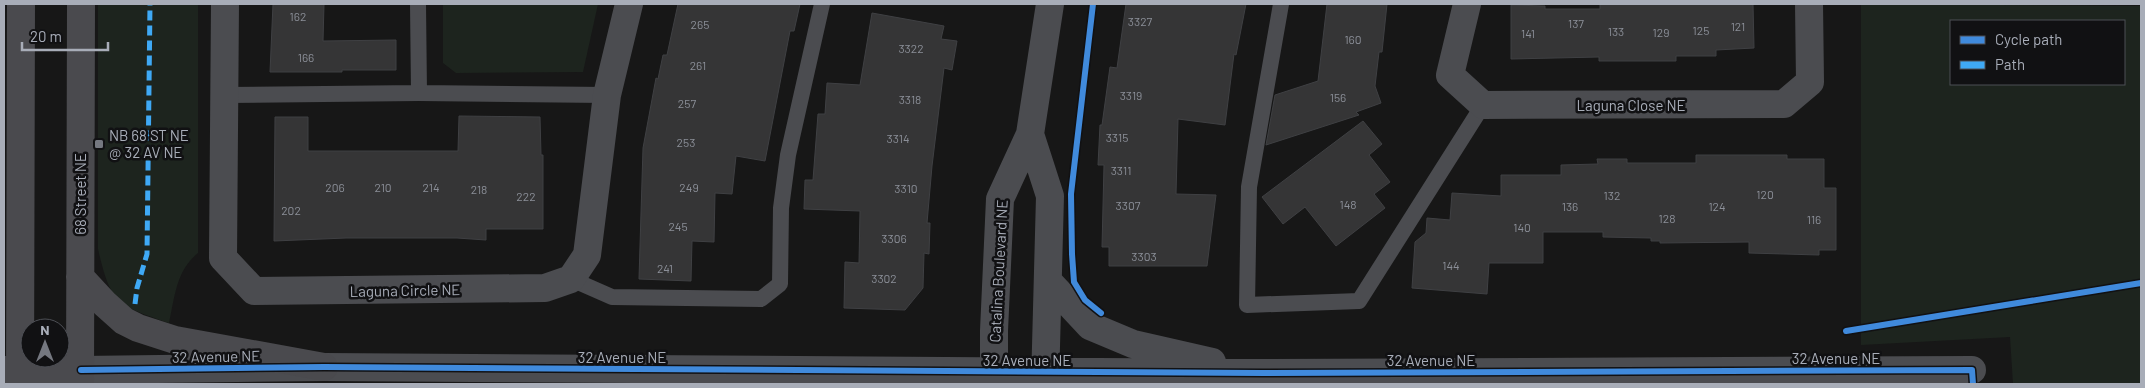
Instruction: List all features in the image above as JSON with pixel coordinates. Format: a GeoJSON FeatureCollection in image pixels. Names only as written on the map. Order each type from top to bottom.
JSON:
{"type":"FeatureCollection","features":[{"type":"Feature","properties":{"kind":"main road"},"geometry":{"type":"LineString","coordinates":[[15,374],[21,168],[21,4]]}},
{"type":"Feature","properties":{"kind":"main road","name":"68 Street NE"},"geometry":{"type":"LineString","coordinates":[[80,4],[80,377]]}},
{"type":"Feature","properties":{"kind":"main road"},"geometry":{"type":"LineString","coordinates":[[4,230],[21,168]]}},
{"type":"Feature","properties":{"kind":"main road"},"geometry":{"type":"LineString","coordinates":[[80,277],[124,321],[138,328],[175,340],[324,367]]}},
{"type":"Feature","properties":{"kind":"main road","name":"32 Avenue NE"},"geometry":{"type":"LineString","coordinates":[[15,374],[80,377]]}},
{"type":"Feature","properties":{"kind":"street","name":"Laguna Circle NE"},"geometry":{"type":"LineString","coordinates":[[225,4],[223,258],[254,291],[545,288],[571,279]]}},
{"type":"Feature","properties":{"kind":"street"},"geometry":{"type":"LineString","coordinates":[[571,279],[587,254],[607,95],[629,4]]}},
{"type":"Feature","properties":{"kind":"street","name":"Catalina Boulevard NE"},"geometry":{"type":"LineString","coordinates":[[994,378],[994,331],[1000,199],[1030,134],[1050,4]]}},
{"type":"Feature","properties":{"kind":"street"},"geometry":{"type":"LineString","coordinates":[[1466,4],[1450,75],[1483,105]]}},
{"type":"Feature","properties":{"kind":"street","name":"Laguna Close NE"},"geometry":{"type":"LineString","coordinates":[[1483,105],[1784,104],[1810,82],[1809,4]]}},
{"type":"Feature","properties":{"kind":"street","name":"Catalina Boulevard NE"},"geometry":{"type":"LineString","coordinates":[[1030,134],[1050,196],[1044,378]]}},
{"type":"Feature","properties":{"kind":"street"},"geometry":{"type":"LineString","coordinates":[[1048,281],[1090,326],[1133,344],[1262,373]]}},
{"type":"Feature","properties":{"kind":"street","name":"32 Avenue NE"},"geometry":{"type":"LineString","coordinates":[[80,377],[324,367],[994,378],[1262,373],[1973,377]]}},
{"type":"Feature","properties":{"kind":"lane"},"geometry":{"type":"LineString","coordinates":[[418,4],[419,93]]}},
{"type":"Feature","properties":{"kind":"lane"},"geometry":{"type":"LineString","coordinates":[[571,279],[612,297],[761,299],[780,284],[781,208],[788,155],[822,4]]}},
{"type":"Feature","properties":{"kind":"lane"},"geometry":{"type":"LineString","coordinates":[[1281,4],[1249,187],[1247,305],[1359,301],[1483,105]]}},
{"type":"Feature","properties":{"kind":"lane"},"geometry":{"type":"LineString","coordinates":[[225,95],[419,93],[607,95]]}},
{"type":"Feature","properties":{"kind":"shaded area"},"geometry":{"type":"Polygon","coordinates":[[[98,4],[198,4],[198,253],[185,268],[181,276],[169,323],[138,312],[119,300],[107,282],[98,249],[98,4]]]}},
{"type":"Feature","properties":{"kind":"shaded area"},"geometry":{"type":"Polygon","coordinates":[[[443,4],[598,4],[583,72],[456,73],[443,63],[443,4]]]}},
{"type":"Feature","properties":{"kind":"shaded area"},"geometry":{"type":"Polygon","coordinates":[[[1861,4],[2141,6],[2141,384],[2013,384],[2010,337],[1861,345],[1861,4]]]}},
{"type":"Feature","properties":{"kind":"building"},"geometry":{"type":"Polygon","coordinates":[[[273,4],[324,4],[323,41],[396,40],[396,70],[270,72],[273,4]]]}},
{"type":"Feature","properties":{"kind":"building"},"geometry":{"type":"Polygon","coordinates":[[[678,4],[800,4],[794,31],[790,31],[765,161],[736,156],[732,194],[715,193],[714,242],[692,241],[691,281],[639,279],[643,148],[656,78],[658,79],[663,55],[667,55],[678,4]]]}},
{"type":"Feature","properties":{"kind":"building"},"geometry":{"type":"Polygon","coordinates":[[[1126,4],[1246,4],[1236,55],[1234,54],[1225,125],[1178,119],[1176,194],[1216,195],[1207,266],[1109,266],[1109,247],[1102,247],[1104,165],[1098,165],[1100,125],[1102,125],[1110,67],[1117,68],[1126,4]]]}},
{"type":"Feature","properties":{"kind":"building"},"geometry":{"type":"Polygon","coordinates":[[[1327,4],[1387,4],[1382,52],[1379,52],[1375,86],[1381,103],[1356,112],[1359,115],[1266,145],[1275,95],[1318,81],[1327,4]]]}},
{"type":"Feature","properties":{"kind":"building"},"geometry":{"type":"Polygon","coordinates":[[[1600,4],[1753,4],[1754,48],[1716,50],[1716,56],[1676,56],[1676,61],[1599,61],[1599,57],[1511,59],[1511,5],[1545,6],[1545,9],[1600,9],[1600,4]]]}},
{"type":"Feature","properties":{"kind":"building"},"geometry":{"type":"Polygon","coordinates":[[[872,13],[944,26],[941,39],[957,41],[952,70],[944,68],[927,223],[930,223],[929,254],[924,253],[923,288],[905,310],[844,308],[845,262],[859,263],[860,211],[804,209],[805,180],[813,180],[818,114],[825,114],[827,83],[860,85],[872,13]]]}},
{"type":"Feature","properties":{"kind":"building"},"geometry":{"type":"Polygon","coordinates":[[[459,116],[540,117],[541,155],[543,155],[543,229],[486,229],[486,240],[457,238],[346,238],[274,241],[275,117],[308,117],[308,151],[458,151],[459,116]]]}},
{"type":"Feature","properties":{"kind":"building"},"geometry":{"type":"Polygon","coordinates":[[[1363,121],[1382,144],[1369,155],[1390,182],[1374,194],[1385,208],[1336,246],[1305,207],[1283,224],[1262,197],[1363,121]]]}},
{"type":"Feature","properties":{"kind":"building"},"geometry":{"type":"Polygon","coordinates":[[[1696,155],[1787,155],[1787,159],[1824,159],[1824,188],[1836,188],[1836,250],[1819,250],[1819,255],[1749,253],[1749,242],[1660,243],[1660,241],[1651,241],[1651,238],[1603,237],[1603,232],[1543,232],[1543,263],[1489,263],[1487,294],[1412,288],[1415,242],[1426,233],[1427,218],[1450,220],[1452,193],[1501,196],[1501,175],[1561,175],[1561,165],[1598,164],[1597,159],[1627,159],[1627,163],[1696,163],[1696,155]]]}},
{"type":"Feature","properties":{"kind":"marked path"},"geometry":{"type":"LineString","coordinates":[[135,304],[137,288],[147,254],[150,4]]}},
{"type":"Feature","properties":{"kind":"cycle path"},"geometry":{"type":"LineString","coordinates":[[1093,4],[1071,194],[1072,254],[1074,282],[1085,300],[1101,313]]}},
{"type":"Feature","properties":{"kind":"cycle path"},"geometry":{"type":"LineString","coordinates":[[1846,331],[2141,283]]}},
{"type":"Feature","properties":{"kind":"cycle path"},"geometry":{"type":"LineString","coordinates":[[81,370],[324,367],[1262,373],[1972,370],[1973,384]]}},
{"type":"Feature","properties":{"kind":"place","name":"NB 68 ST NE @ 32 AV NE"},"geometry":{"type":"Point","coordinates":[99,144]}}]}
